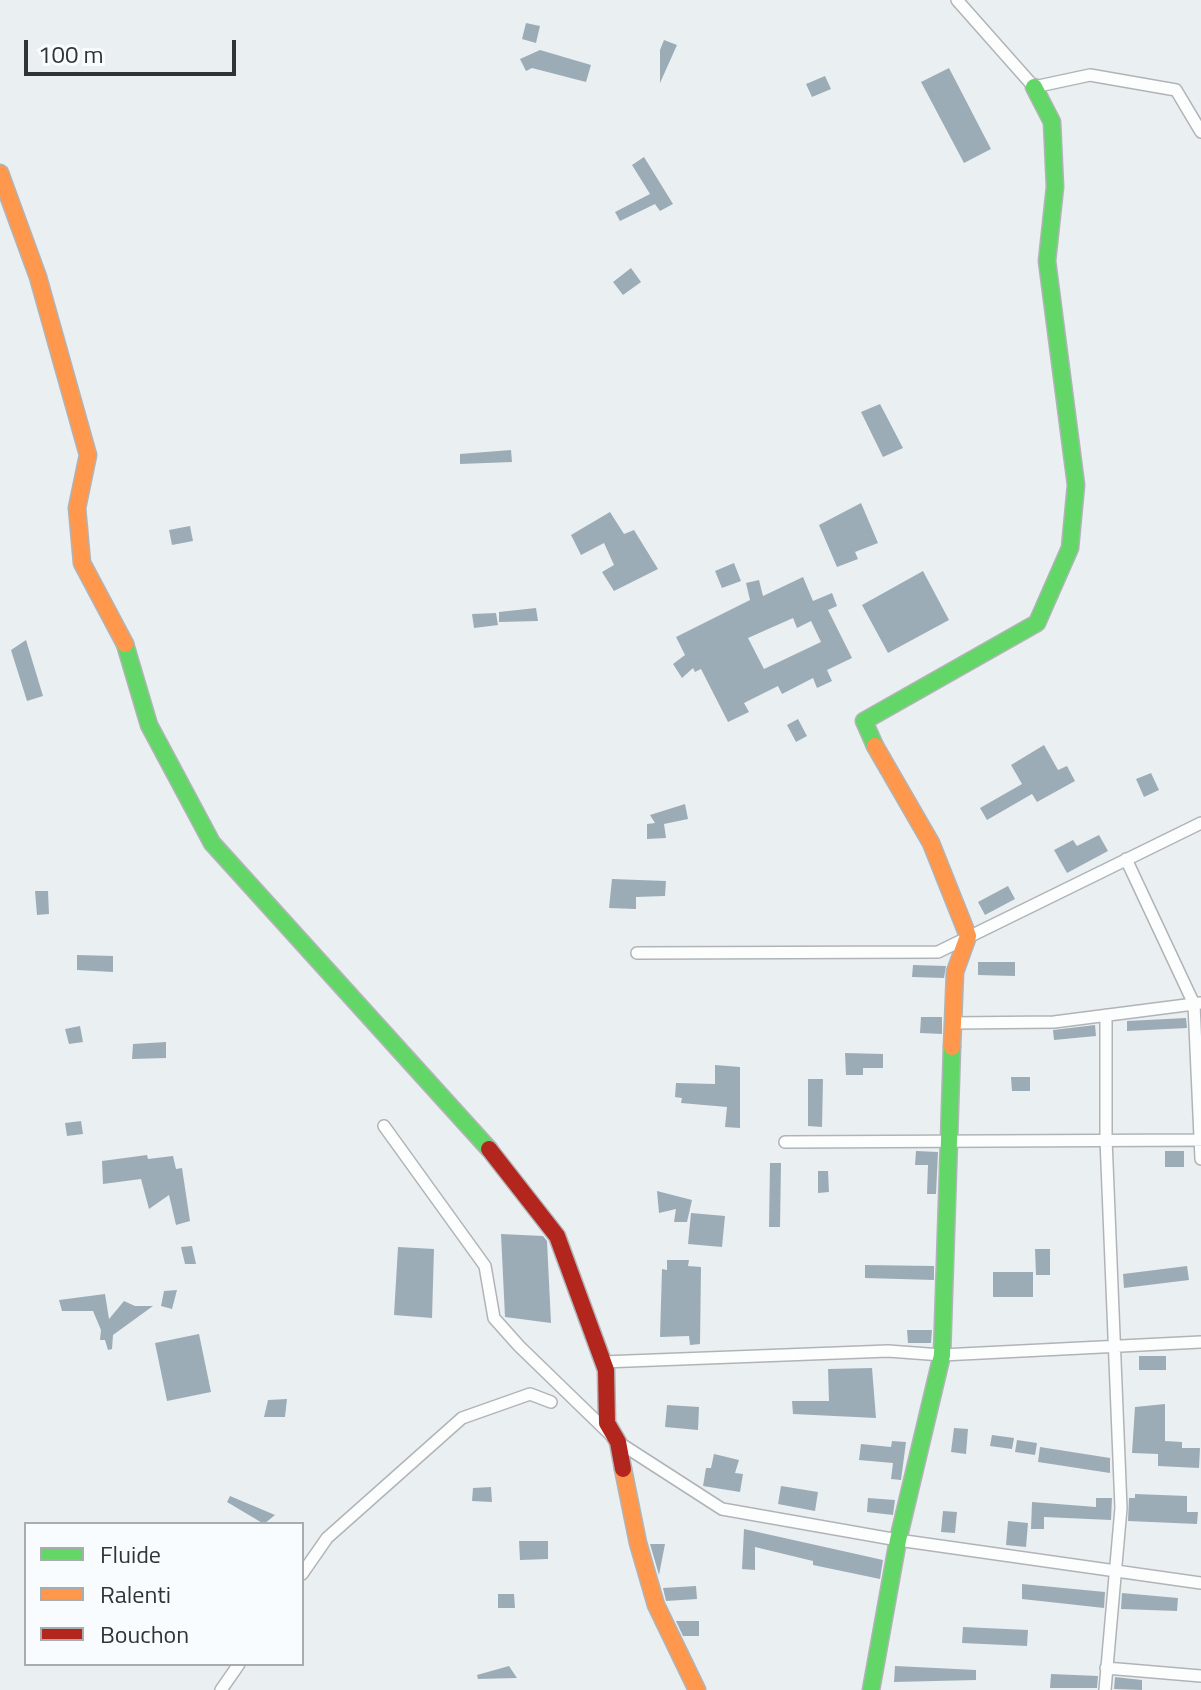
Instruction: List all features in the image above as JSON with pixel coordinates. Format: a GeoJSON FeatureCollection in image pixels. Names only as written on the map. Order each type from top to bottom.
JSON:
{"type":"FeatureCollection","features":[{"type":"Feature","properties":{"kind":"street"},"geometry":{"type":"LineString","coordinates":[[871,1690],[898,1540],[942,1355],[955,972],[968,936],[931,843],[879,755],[864,721],[1037,623],[1070,548],[1076,485],[1047,261],[1055,187],[1052,122],[1034,87],[957,0]]}},
{"type":"Feature","properties":{"kind":"street"},"geometry":{"type":"LineString","coordinates":[[1034,87],[1090,75],[1176,90],[1201,132]]}},
{"type":"Feature","properties":{"kind":"street"},"geometry":{"type":"LineString","coordinates":[[0,173],[38,277],[88,455],[77,508],[82,563],[121,632],[149,725],[212,843],[506,1168],[557,1236],[603,1362],[607,1423],[618,1442],[638,1543],[656,1605],[697,1690]]}},
{"type":"Feature","properties":{"kind":"street"},"geometry":{"type":"LineString","coordinates":[[637,953],[938,952],[1201,823]]}},
{"type":"Feature","properties":{"kind":"street"},"geometry":{"type":"LineString","coordinates":[[1126,859],[1198,1003],[1201,1159]]}},
{"type":"Feature","properties":{"kind":"street"},"geometry":{"type":"LineString","coordinates":[[954,1023],[1054,1022],[1198,1003]]}},
{"type":"Feature","properties":{"kind":"street"},"geometry":{"type":"LineString","coordinates":[[1105,1690],[1121,1508],[1106,1139],[1106,1015]]}},
{"type":"Feature","properties":{"kind":"street"},"geometry":{"type":"LineString","coordinates":[[384,1126],[485,1266],[494,1318],[618,1442],[722,1509],[898,1540],[1201,1583]]}},
{"type":"Feature","properties":{"kind":"street"},"geometry":{"type":"LineString","coordinates":[[785,1142],[1201,1140]]}},
{"type":"Feature","properties":{"kind":"street"},"geometry":{"type":"LineString","coordinates":[[603,1362],[888,1351],[942,1355],[1201,1342]]}},
{"type":"Feature","properties":{"kind":"street"},"geometry":{"type":"LineString","coordinates":[[304,1571],[327,1538],[462,1418],[530,1394],[551,1402]]}},
{"type":"Feature","properties":{"kind":"street"},"geometry":{"type":"LineString","coordinates":[[221,1690],[238,1666]]}},
{"type":"Feature","properties":{"kind":"street"},"geometry":{"type":"LineString","coordinates":[[1106,1668],[1201,1676]]}},
{"type":"Feature","properties":{"kind":"building"},"geometry":{"type":"Polygon","coordinates":[[[526,23],[540,26],[536,43],[522,39],[526,23]]]}},
{"type":"Feature","properties":{"kind":"building"},"geometry":{"type":"Polygon","coordinates":[[[664,40],[677,45],[660,83],[660,50],[664,40]]]}},
{"type":"Feature","properties":{"kind":"building"},"geometry":{"type":"Polygon","coordinates":[[[540,50],[591,65],[586,82],[532,68],[526,71],[520,59],[540,50]]]}},
{"type":"Feature","properties":{"kind":"building"},"geometry":{"type":"Polygon","coordinates":[[[949,68],[991,149],[964,163],[921,82],[949,68]]]}},
{"type":"Feature","properties":{"kind":"building"},"geometry":{"type":"Polygon","coordinates":[[[825,76],[831,89],[812,97],[806,84],[825,76]]]}},
{"type":"Feature","properties":{"kind":"building"},"geometry":{"type":"Polygon","coordinates":[[[644,157],[673,204],[660,211],[655,204],[620,221],[615,212],[650,194],[632,165],[644,157]]]}},
{"type":"Feature","properties":{"kind":"building"},"geometry":{"type":"Polygon","coordinates":[[[631,268],[641,282],[623,295],[613,282],[631,268]]]}},
{"type":"Feature","properties":{"kind":"building"},"geometry":{"type":"Polygon","coordinates":[[[880,404],[903,448],[883,457],[861,412],[880,404]]]}},
{"type":"Feature","properties":{"kind":"building"},"geometry":{"type":"Polygon","coordinates":[[[511,450],[512,462],[460,464],[460,454],[511,450]]]}},
{"type":"Feature","properties":{"kind":"building"},"geometry":{"type":"Polygon","coordinates":[[[861,503],[878,543],[855,552],[858,559],[837,567],[819,525],[861,503]]]}},
{"type":"Feature","properties":{"kind":"building"},"geometry":{"type":"Polygon","coordinates":[[[610,512],[624,534],[634,530],[658,569],[614,591],[602,572],[614,565],[604,543],[581,555],[571,535],[610,512]]]}},
{"type":"Feature","properties":{"kind":"building"},"geometry":{"type":"Polygon","coordinates":[[[190,526],[193,541],[172,545],[169,530],[190,526]]]}},
{"type":"Feature","properties":{"kind":"building"},"geometry":{"type":"Polygon","coordinates":[[[734,563],[741,581],[722,588],[715,571],[734,563]]]}},
{"type":"Feature","properties":{"kind":"building"},"geometry":{"type":"Polygon","coordinates":[[[923,571],[949,620],[888,653],[862,605],[923,571]]]}},
{"type":"Feature","properties":{"kind":"building"},"geometry":{"type":"Polygon","coordinates":[[[803,577],[813,601],[832,593],[837,606],[828,610],[852,658],[827,670],[832,681],[817,688],[813,678],[782,694],[778,686],[744,703],[749,712],[728,722],[701,669],[695,672],[693,668],[682,678],[673,664],[685,655],[676,637],[750,600],[746,583],[759,580],[763,596],[803,577]],[[793,618],[748,638],[764,669],[821,642],[811,621],[797,628],[793,618]]]}},
{"type":"Feature","properties":{"kind":"building"},"geometry":{"type":"Polygon","coordinates":[[[536,608],[538,621],[499,622],[499,612],[536,608]]]}},
{"type":"Feature","properties":{"kind":"building"},"geometry":{"type":"Polygon","coordinates":[[[496,613],[498,625],[474,628],[472,614],[496,613]]]}},
{"type":"Feature","properties":{"kind":"building"},"geometry":{"type":"Polygon","coordinates":[[[26,640],[43,696],[27,701],[11,650],[26,640]]]}},
{"type":"Feature","properties":{"kind":"building"},"geometry":{"type":"Polygon","coordinates":[[[798,719],[807,736],[796,742],[787,725],[798,719]]]}},
{"type":"Feature","properties":{"kind":"building"},"geometry":{"type":"Polygon","coordinates":[[[1044,745],[1058,770],[1067,766],[1075,781],[1037,802],[1032,794],[987,820],[980,808],[1022,784],[1011,765],[1044,745]]]}},
{"type":"Feature","properties":{"kind":"building"},"geometry":{"type":"Polygon","coordinates":[[[1151,773],[1159,790],[1144,797],[1136,779],[1151,773]]]}},
{"type":"Feature","properties":{"kind":"building"},"geometry":{"type":"Polygon","coordinates":[[[685,804],[688,819],[664,824],[666,838],[647,839],[647,824],[655,823],[650,815],[685,804]]]}},
{"type":"Feature","properties":{"kind":"building"},"geometry":{"type":"Polygon","coordinates":[[[1099,835],[1108,851],[1067,873],[1054,850],[1073,840],[1077,846],[1099,835]]]}},
{"type":"Feature","properties":{"kind":"building"},"geometry":{"type":"Polygon","coordinates":[[[612,879],[666,881],[665,896],[636,897],[636,909],[609,908],[612,879]]]}},
{"type":"Feature","properties":{"kind":"building"},"geometry":{"type":"Polygon","coordinates":[[[1008,886],[1015,899],[985,915],[978,902],[1008,886]]]}},
{"type":"Feature","properties":{"kind":"building"},"geometry":{"type":"Polygon","coordinates":[[[35,891],[48,891],[49,914],[37,915],[35,891]]]}},
{"type":"Feature","properties":{"kind":"building"},"geometry":{"type":"Polygon","coordinates":[[[77,955],[113,956],[113,972],[77,970],[77,955]]]}},
{"type":"Feature","properties":{"kind":"building"},"geometry":{"type":"Polygon","coordinates":[[[978,962],[1015,962],[1015,976],[978,975],[978,962]]]}},
{"type":"Feature","properties":{"kind":"building"},"geometry":{"type":"Polygon","coordinates":[[[913,965],[946,966],[944,978],[912,977],[913,965]]]}},
{"type":"Feature","properties":{"kind":"building"},"geometry":{"type":"Polygon","coordinates":[[[921,1017],[942,1017],[942,1034],[920,1033],[921,1017]]]}},
{"type":"Feature","properties":{"kind":"building"},"geometry":{"type":"Polygon","coordinates":[[[1186,1018],[1187,1028],[1127,1031],[1127,1021],[1186,1018]]]}},
{"type":"Feature","properties":{"kind":"building"},"geometry":{"type":"Polygon","coordinates":[[[1095,1025],[1096,1036],[1054,1040],[1053,1030],[1095,1025]]]}},
{"type":"Feature","properties":{"kind":"building"},"geometry":{"type":"Polygon","coordinates":[[[80,1026],[83,1042],[69,1044],[65,1029],[80,1026]]]}},
{"type":"Feature","properties":{"kind":"building"},"geometry":{"type":"Polygon","coordinates":[[[166,1042],[166,1058],[132,1059],[133,1044],[166,1042]]]}},
{"type":"Feature","properties":{"kind":"building"},"geometry":{"type":"Polygon","coordinates":[[[845,1053],[883,1054],[883,1068],[863,1068],[863,1075],[846,1075],[845,1053]]]}},
{"type":"Feature","properties":{"kind":"building"},"geometry":{"type":"Polygon","coordinates":[[[715,1065],[740,1067],[740,1128],[725,1127],[727,1107],[681,1103],[682,1098],[675,1097],[676,1083],[715,1084],[715,1065]]]}},
{"type":"Feature","properties":{"kind":"building"},"geometry":{"type":"Polygon","coordinates":[[[1011,1077],[1030,1077],[1030,1091],[1012,1091],[1011,1077]]]}},
{"type":"Feature","properties":{"kind":"building"},"geometry":{"type":"Polygon","coordinates":[[[808,1079],[823,1079],[822,1127],[808,1126],[808,1079]]]}},
{"type":"Feature","properties":{"kind":"building"},"geometry":{"type":"Polygon","coordinates":[[[81,1121],[83,1134],[67,1136],[65,1123],[81,1121]]]}},
{"type":"Feature","properties":{"kind":"building"},"geometry":{"type":"Polygon","coordinates":[[[916,1151],[938,1152],[936,1194],[927,1194],[928,1165],[915,1165],[916,1151]]]}},
{"type":"Feature","properties":{"kind":"building"},"geometry":{"type":"Polygon","coordinates":[[[1165,1151],[1184,1151],[1184,1167],[1165,1167],[1165,1151]]]}},
{"type":"Feature","properties":{"kind":"building"},"geometry":{"type":"Polygon","coordinates":[[[147,1155],[148,1159],[173,1156],[176,1169],[182,1168],[190,1221],[176,1225],[169,1195],[149,1209],[141,1179],[103,1184],[102,1161],[147,1155]]]}},
{"type":"Feature","properties":{"kind":"building"},"geometry":{"type":"Polygon","coordinates":[[[770,1163],[781,1163],[780,1227],[769,1227],[770,1163]]]}},
{"type":"Feature","properties":{"kind":"building"},"geometry":{"type":"Polygon","coordinates":[[[818,1171],[828,1171],[829,1192],[818,1193],[818,1171]]]}},
{"type":"Feature","properties":{"kind":"building"},"geometry":{"type":"Polygon","coordinates":[[[657,1191],[692,1200],[687,1222],[674,1222],[676,1209],[659,1213],[657,1191]]]}},
{"type":"Feature","properties":{"kind":"building"},"geometry":{"type":"Polygon","coordinates":[[[691,1213],[725,1216],[722,1247],[688,1244],[691,1213]]]}},
{"type":"Feature","properties":{"kind":"building"},"geometry":{"type":"Polygon","coordinates":[[[501,1234],[543,1236],[547,1241],[551,1323],[505,1317],[501,1234]]]}},
{"type":"Feature","properties":{"kind":"building"},"geometry":{"type":"Polygon","coordinates":[[[192,1246],[196,1264],[185,1264],[181,1247],[192,1246]]]}},
{"type":"Feature","properties":{"kind":"building"},"geometry":{"type":"Polygon","coordinates":[[[398,1247],[434,1249],[432,1318],[394,1315],[398,1247]]]}},
{"type":"Feature","properties":{"kind":"building"},"geometry":{"type":"Polygon","coordinates":[[[1035,1249],[1050,1249],[1050,1275],[1036,1275],[1035,1249]]]}},
{"type":"Feature","properties":{"kind":"building"},"geometry":{"type":"Polygon","coordinates":[[[667,1260],[689,1260],[688,1266],[701,1267],[700,1344],[690,1345],[689,1336],[660,1337],[662,1269],[667,1270],[667,1260]]]}},
{"type":"Feature","properties":{"kind":"building"},"geometry":{"type":"Polygon","coordinates":[[[865,1265],[934,1266],[934,1280],[865,1278],[865,1265]]]}},
{"type":"Feature","properties":{"kind":"building"},"geometry":{"type":"Polygon","coordinates":[[[1187,1266],[1189,1280],[1124,1288],[1123,1274],[1187,1266]]]}},
{"type":"Feature","properties":{"kind":"building"},"geometry":{"type":"Polygon","coordinates":[[[993,1272],[1033,1272],[1033,1297],[993,1297],[993,1272]]]}},
{"type":"Feature","properties":{"kind":"building"},"geometry":{"type":"Polygon","coordinates":[[[177,1290],[172,1309],[161,1306],[164,1291],[177,1290]]]}},
{"type":"Feature","properties":{"kind":"building"},"geometry":{"type":"Polygon","coordinates":[[[105,1294],[109,1319],[124,1301],[135,1306],[153,1306],[113,1335],[112,1349],[108,1350],[105,1340],[100,1340],[101,1330],[93,1311],[62,1311],[59,1300],[105,1294]]]}},
{"type":"Feature","properties":{"kind":"building"},"geometry":{"type":"Polygon","coordinates":[[[907,1330],[932,1330],[931,1343],[908,1343],[907,1330]]]}},
{"type":"Feature","properties":{"kind":"building"},"geometry":{"type":"Polygon","coordinates":[[[199,1334],[211,1392],[167,1401],[155,1343],[199,1334]]]}},
{"type":"Feature","properties":{"kind":"building"},"geometry":{"type":"Polygon","coordinates":[[[1139,1356],[1166,1356],[1166,1370],[1139,1370],[1139,1356]]]}},
{"type":"Feature","properties":{"kind":"building"},"geometry":{"type":"Polygon","coordinates":[[[872,1368],[876,1418],[793,1414],[792,1401],[829,1401],[828,1369],[872,1368]]]}},
{"type":"Feature","properties":{"kind":"building"},"geometry":{"type":"Polygon","coordinates":[[[287,1399],[285,1417],[264,1417],[268,1400],[287,1399]]]}},
{"type":"Feature","properties":{"kind":"building"},"geometry":{"type":"Polygon","coordinates":[[[1165,1404],[1165,1441],[1182,1442],[1182,1448],[1200,1448],[1199,1468],[1158,1466],[1158,1454],[1132,1453],[1135,1407],[1165,1404]]]}},
{"type":"Feature","properties":{"kind":"building"},"geometry":{"type":"Polygon","coordinates":[[[667,1405],[699,1407],[698,1430],[665,1427],[667,1405]]]}},
{"type":"Feature","properties":{"kind":"building"},"geometry":{"type":"Polygon","coordinates":[[[954,1428],[968,1429],[966,1454],[951,1452],[954,1428]]]}},
{"type":"Feature","properties":{"kind":"building"},"geometry":{"type":"Polygon","coordinates":[[[992,1435],[1014,1438],[1012,1449],[990,1446],[992,1435]]]}},
{"type":"Feature","properties":{"kind":"building"},"geometry":{"type":"Polygon","coordinates":[[[1017,1440],[1037,1443],[1035,1455],[1015,1452],[1017,1440]]]}},
{"type":"Feature","properties":{"kind":"building"},"geometry":{"type":"Polygon","coordinates":[[[892,1441],[906,1442],[901,1480],[891,1479],[893,1463],[859,1460],[861,1444],[891,1447],[892,1441]]]}},
{"type":"Feature","properties":{"kind":"building"},"geometry":{"type":"Polygon","coordinates":[[[1040,1447],[1110,1458],[1110,1473],[1038,1462],[1040,1447]]]}},
{"type":"Feature","properties":{"kind":"building"},"geometry":{"type":"Polygon","coordinates":[[[714,1454],[739,1460],[735,1473],[743,1474],[740,1492],[703,1486],[706,1468],[711,1468],[714,1454]]]}},
{"type":"Feature","properties":{"kind":"building"},"geometry":{"type":"Polygon","coordinates":[[[781,1486],[818,1492],[815,1511],[778,1504],[781,1486]]]}},
{"type":"Feature","properties":{"kind":"building"},"geometry":{"type":"Polygon","coordinates":[[[491,1487],[492,1502],[472,1501],[473,1488],[491,1487]]]}},
{"type":"Feature","properties":{"kind":"building"},"geometry":{"type":"Polygon","coordinates":[[[1135,1494],[1187,1496],[1187,1512],[1198,1512],[1197,1524],[1128,1521],[1129,1498],[1135,1498],[1135,1494]]]}},
{"type":"Feature","properties":{"kind":"building"},"geometry":{"type":"Polygon","coordinates":[[[230,1496],[275,1515],[266,1522],[261,1522],[227,1502],[230,1496]]]}},
{"type":"Feature","properties":{"kind":"building"},"geometry":{"type":"Polygon","coordinates":[[[868,1498],[895,1500],[893,1515],[867,1512],[868,1498]]]}},
{"type":"Feature","properties":{"kind":"building"},"geometry":{"type":"Polygon","coordinates":[[[1096,1498],[1112,1498],[1111,1520],[1044,1517],[1044,1529],[1031,1529],[1032,1502],[1096,1507],[1096,1498]]]}},
{"type":"Feature","properties":{"kind":"building"},"geometry":{"type":"Polygon","coordinates":[[[943,1511],[957,1512],[955,1533],[941,1532],[943,1511]]]}},
{"type":"Feature","properties":{"kind":"building"},"geometry":{"type":"Polygon","coordinates":[[[1008,1521],[1028,1523],[1026,1547],[1006,1545],[1008,1521]]]}},
{"type":"Feature","properties":{"kind":"building"},"geometry":{"type":"Polygon","coordinates":[[[744,1529],[883,1560],[880,1579],[813,1565],[813,1561],[755,1547],[755,1570],[742,1569],[744,1529]]]}},
{"type":"Feature","properties":{"kind":"building"},"geometry":{"type":"Polygon","coordinates":[[[519,1541],[548,1541],[548,1559],[520,1560],[519,1541]]]}},
{"type":"Feature","properties":{"kind":"building"},"geometry":{"type":"Polygon","coordinates":[[[650,1544],[665,1544],[659,1575],[650,1544]]]}},
{"type":"Feature","properties":{"kind":"building"},"geometry":{"type":"Polygon","coordinates":[[[1022,1584],[1105,1592],[1104,1608],[1022,1599],[1022,1584]]]}},
{"type":"Feature","properties":{"kind":"building"},"geometry":{"type":"Polygon","coordinates":[[[696,1586],[697,1599],[666,1601],[663,1588],[696,1586]]]}},
{"type":"Feature","properties":{"kind":"building"},"geometry":{"type":"Polygon","coordinates":[[[1122,1593],[1178,1598],[1177,1611],[1121,1609],[1122,1593]]]}},
{"type":"Feature","properties":{"kind":"building"},"geometry":{"type":"Polygon","coordinates":[[[498,1594],[514,1594],[515,1608],[498,1608],[498,1594]]]}},
{"type":"Feature","properties":{"kind":"building"},"geometry":{"type":"Polygon","coordinates":[[[676,1621],[699,1621],[699,1636],[683,1636],[676,1621]]]}},
{"type":"Feature","properties":{"kind":"building"},"geometry":{"type":"Polygon","coordinates":[[[963,1627],[1028,1630],[1027,1646],[962,1643],[963,1627]]]}},
{"type":"Feature","properties":{"kind":"building"},"geometry":{"type":"Polygon","coordinates":[[[509,1666],[517,1678],[478,1679],[477,1675],[509,1666]]]}},
{"type":"Feature","properties":{"kind":"building"},"geometry":{"type":"Polygon","coordinates":[[[895,1666],[976,1670],[976,1680],[894,1682],[895,1666]]]}},
{"type":"Feature","properties":{"kind":"building"},"geometry":{"type":"Polygon","coordinates":[[[1051,1674],[1098,1676],[1097,1688],[1050,1688],[1051,1674]]]}},
{"type":"Feature","properties":{"kind":"building"},"geometry":{"type":"Polygon","coordinates":[[[1115,1677],[1142,1680],[1142,1690],[1114,1689],[1115,1677]]]}},
{"type":"Feature","properties":{"kind":"traffic: fast"},"geometry":{"type":"LineString","coordinates":[[875,746],[864,721],[1037,623],[1070,548],[1076,485],[1047,261],[1055,187],[1052,122],[1034,87]]}},
{"type":"Feature","properties":{"kind":"traffic: fast"},"geometry":{"type":"LineString","coordinates":[[125,644],[149,725],[212,843],[489,1149]]}},
{"type":"Feature","properties":{"kind":"traffic: fast"},"geometry":{"type":"LineString","coordinates":[[871,1690],[898,1540],[942,1355],[952,1047]]}},
{"type":"Feature","properties":{"kind":"traffic: slow"},"geometry":{"type":"LineString","coordinates":[[0,173],[38,277],[88,455],[77,508],[82,563],[125,644]]}},
{"type":"Feature","properties":{"kind":"traffic: slow"},"geometry":{"type":"LineString","coordinates":[[875,746],[931,843],[968,936],[955,972],[952,1047]]}},
{"type":"Feature","properties":{"kind":"traffic: slow"},"geometry":{"type":"LineString","coordinates":[[623,1469],[638,1543],[656,1605],[697,1690]]}},
{"type":"Feature","properties":{"kind":"traffic: jam"},"geometry":{"type":"LineString","coordinates":[[489,1149],[557,1236],[606,1370],[607,1423],[618,1442],[623,1469]]}}]}
